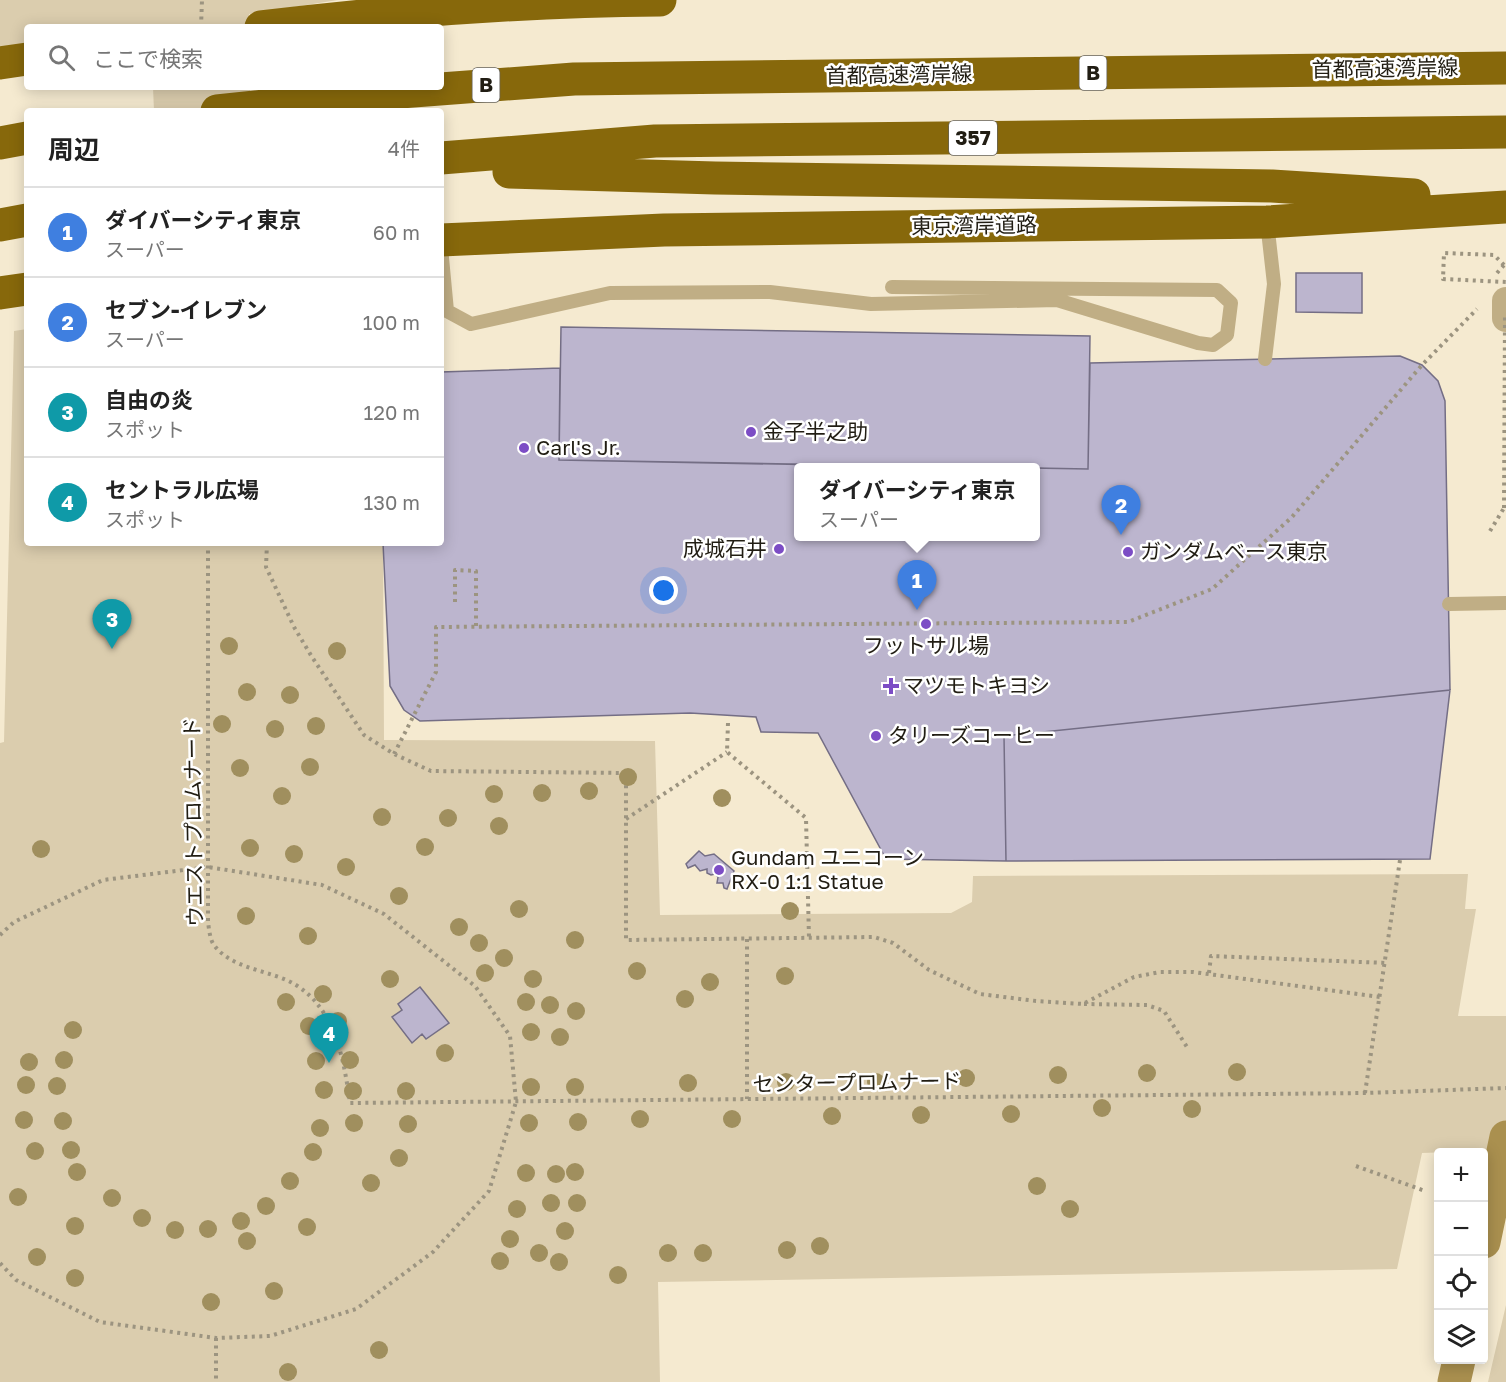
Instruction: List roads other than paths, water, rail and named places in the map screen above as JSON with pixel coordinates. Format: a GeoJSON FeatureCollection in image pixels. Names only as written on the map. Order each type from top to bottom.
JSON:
{"type":"FeatureCollection","features":[{"type":"Feature","properties":{"kind":"highway"},"geometry":{"type":"LineString","coordinates":[[286,24],[377,13],[558,2],[660,0]]}},
{"type":"Feature","properties":{"kind":"highway"},"geometry":{"type":"LineString","coordinates":[[0,63],[24,59]]}},
{"type":"Feature","properties":{"kind":"highway","name":"首都高速湾岸線"},"geometry":{"type":"LineString","coordinates":[[444,90],[574,79],[1506,68]]}},
{"type":"Feature","properties":{"kind":"highway","name":"首都高速湾岸線"},"geometry":{"type":"LineString","coordinates":[[242,108],[439,90]]}},
{"type":"Feature","properties":{"kind":"highway","name":"357"},"geometry":{"type":"LineString","coordinates":[[444,158],[655,141],[1506,132]]}},
{"type":"Feature","properties":{"kind":"highway"},"geometry":{"type":"LineString","coordinates":[[0,143],[24,139]]}},
{"type":"Feature","properties":{"kind":"highway","name":"357"},"geometry":{"type":"LineString","coordinates":[[444,173],[544,172],[715,178],[1272,186],[1506,201]]}},
{"type":"Feature","properties":{"kind":"highway","name":"東京湾岸道路"},"geometry":{"type":"LineString","coordinates":[[444,240],[664,230],[1267,222],[1506,207]]}},
{"type":"Feature","properties":{"kind":"highway"},"geometry":{"type":"LineString","coordinates":[[0,225],[24,221]]}},
{"type":"Feature","properties":{"kind":"highway"},"geometry":{"type":"LineString","coordinates":[[0,244],[24,243]]}},
{"type":"Feature","properties":{"kind":"highway"},"geometry":{"type":"LineString","coordinates":[[0,293],[24,289]]}},
{"type":"Feature","properties":{"kind":"street"},"geometry":{"type":"LineString","coordinates":[[1488,1223],[1506,1137]]}},
{"type":"Feature","properties":{"kind":"street"},"geometry":{"type":"LineString","coordinates":[[1454,1382],[1458,1364]]}},
{"type":"Feature","properties":{"kind":"lane"},"geometry":{"type":"LineString","coordinates":[[1265,359],[1274,284],[1267,222]]}},
{"type":"Feature","properties":{"kind":"lane"},"geometry":{"type":"LineString","coordinates":[[444,278],[447,311],[471,324],[610,293],[770,292],[871,304],[1057,300],[1198,343],[1213,345],[1227,335],[1230,320],[1231,303],[1217,290],[892,287]]}},
{"type":"Feature","properties":{"kind":"lane"},"geometry":{"type":"LineString","coordinates":[[1449,604],[1506,603]]}},
{"type":"Feature","properties":{"kind":"place","name":"金子半之助"},"geometry":{"type":"Point","coordinates":[751,432]}},
{"type":"Feature","properties":{"kind":"place","name":"Carl's Jr."},"geometry":{"type":"Point","coordinates":[524,448]}},
{"type":"Feature","properties":{"kind":"place","name":"セブン-イレブン"},"geometry":{"type":"Point","coordinates":[1121,535]}},
{"type":"Feature","properties":{"kind":"place","name":"成城石井"},"geometry":{"type":"Point","coordinates":[779,549]}},
{"type":"Feature","properties":{"kind":"place","name":"ガンダムベース東京"},"geometry":{"type":"Point","coordinates":[1128,552]}},
{"type":"Feature","properties":{"kind":"place","name":"ダイバーシティ東京"},"geometry":{"type":"Point","coordinates":[917,610]}},
{"type":"Feature","properties":{"kind":"place","name":"フットサル場"},"geometry":{"type":"Point","coordinates":[926,624]}},
{"type":"Feature","properties":{"kind":"place","name":"自由の炎"},"geometry":{"type":"Point","coordinates":[112,649]}},
{"type":"Feature","properties":{"kind":"place","name":"マツモトキヨシ"},"geometry":{"type":"Point","coordinates":[891,686]}},
{"type":"Feature","properties":{"kind":"place","name":"タリーズコーヒー"},"geometry":{"type":"Point","coordinates":[876,736]}},
{"type":"Feature","properties":{"kind":"place","name":"Gundam ユニコーン RX-0 1:1 Statue"},"geometry":{"type":"Point","coordinates":[719,870]}},
{"type":"Feature","properties":{"kind":"place","name":"セントラル広場"},"geometry":{"type":"Point","coordinates":[329,1063]}}]}
